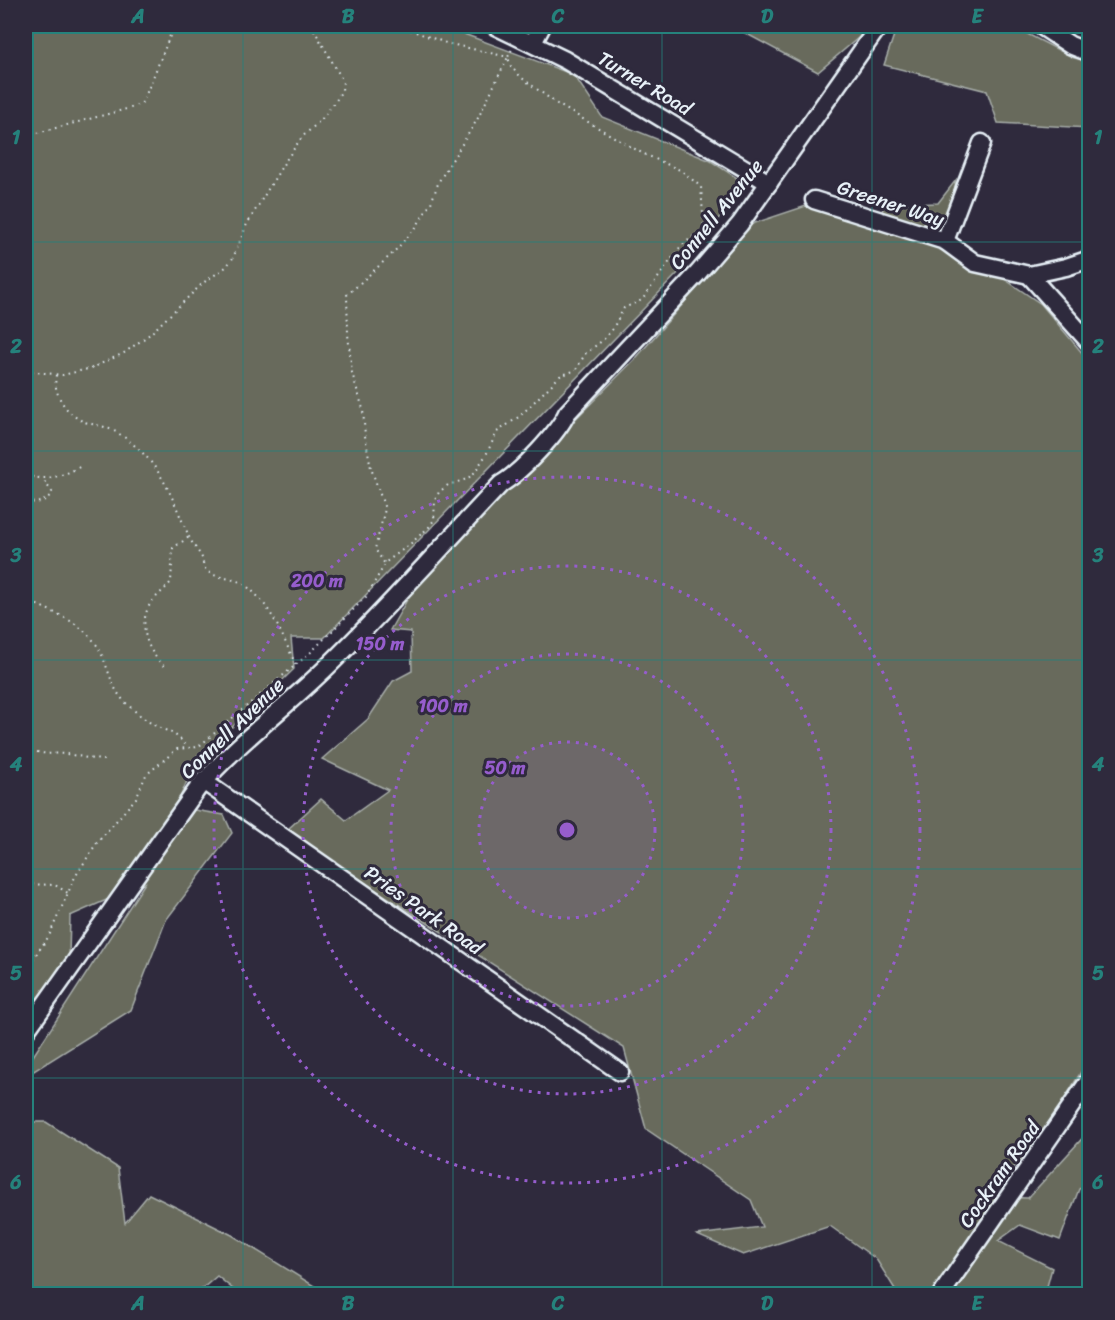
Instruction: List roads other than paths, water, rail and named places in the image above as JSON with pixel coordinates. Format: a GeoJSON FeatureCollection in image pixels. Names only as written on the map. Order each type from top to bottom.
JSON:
{"type":"FeatureCollection","features":[{"type":"Feature","properties":{"kind":"street","name":"Turner Road"},"geometry":{"type":"LineString","coordinates":[[495,26],[566,60],[769,183]]}},
{"type":"Feature","properties":{"kind":"street"},"geometry":{"type":"LineString","coordinates":[[526,39],[542,26]]}},
{"type":"Feature","properties":{"kind":"street","name":"Connell Avenue"},"geometry":{"type":"LineString","coordinates":[[26,1031],[170,825],[204,781],[329,665],[501,484],[505,475],[534,441],[557,419],[567,413],[710,260],[740,224],[879,26]]}},
{"type":"Feature","properties":{"kind":"street"},"geometry":{"type":"LineString","coordinates":[[1041,26],[1070,45],[1089,53]]}},
{"type":"Feature","properties":{"kind":"street"},"geometry":{"type":"LineString","coordinates":[[945,242],[982,143]]}},
{"type":"Feature","properties":{"kind":"street","name":"Greener Way"},"geometry":{"type":"LineString","coordinates":[[814,200],[945,242],[975,263],[1029,275],[1089,260]]}},
{"type":"Feature","properties":{"kind":"street"},"geometry":{"type":"LineString","coordinates":[[1029,275],[1089,343]]}},
{"type":"Feature","properties":{"kind":"street","name":"Pries Park Road"},"geometry":{"type":"LineString","coordinates":[[204,781],[620,1072]]}},
{"type":"Feature","properties":{"kind":"street","name":"Cockram Road"},"geometry":{"type":"LineString","coordinates":[[942,1293],[1089,1080]]}}]}
